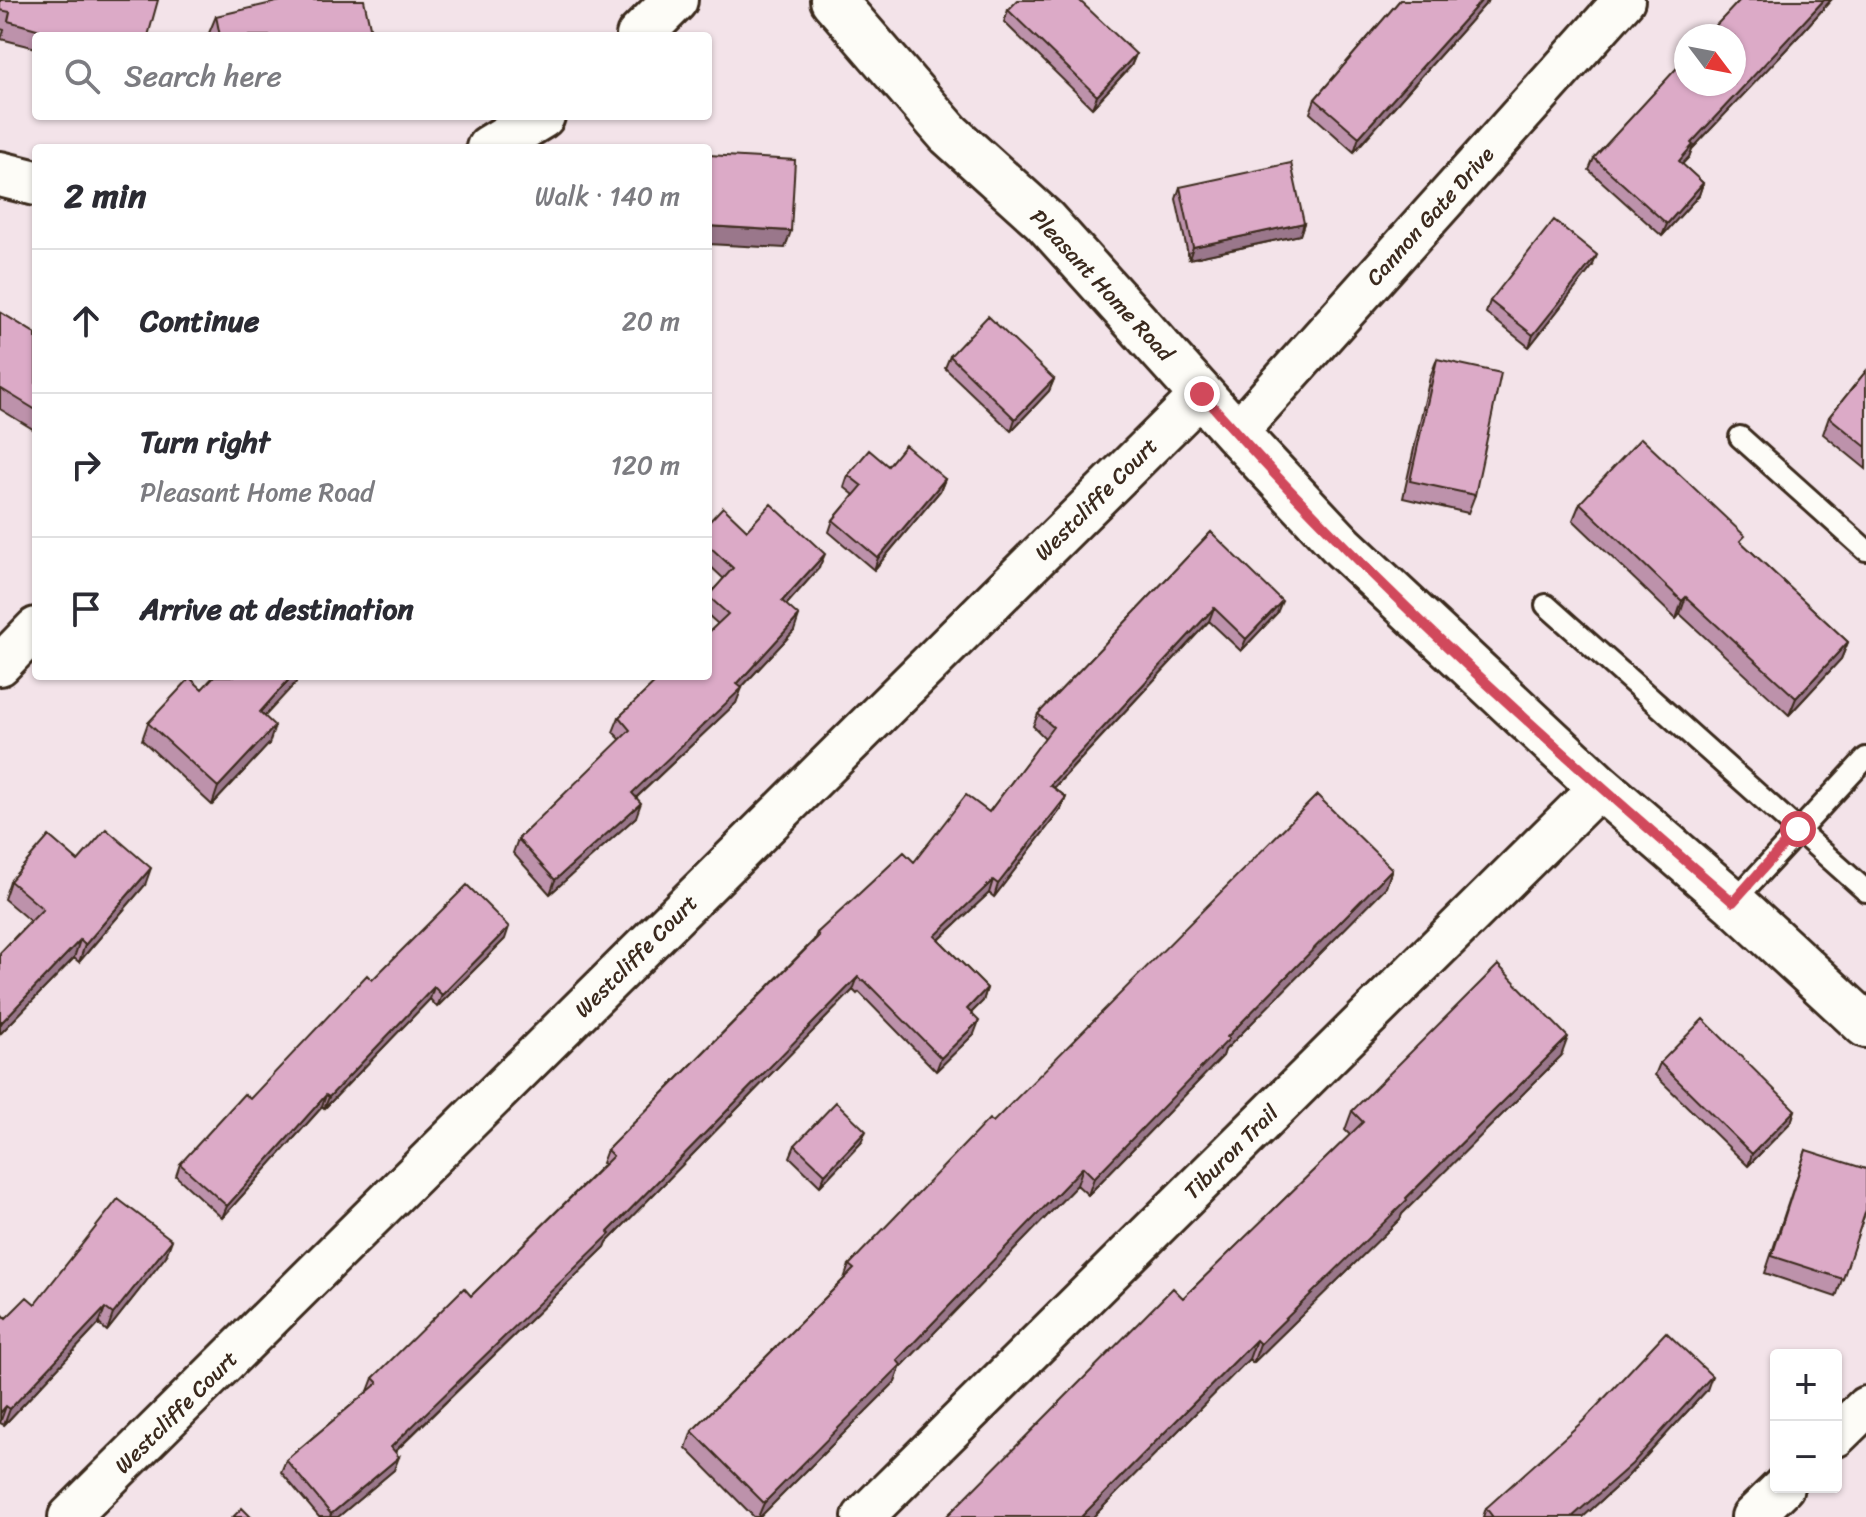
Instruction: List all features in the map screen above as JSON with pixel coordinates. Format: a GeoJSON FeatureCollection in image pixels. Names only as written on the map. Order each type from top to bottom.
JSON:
{"type":"FeatureCollection","features":[{"type":"Feature","properties":{"kind":"main road"},"geometry":{"type":"LineString","coordinates":[[643,32],[675,0]]}},
{"type":"Feature","properties":{"kind":"main road","name":"Pleasant Home Road"},"geometry":{"type":"LineString","coordinates":[[833,0],[949,134],[1044,220],[1343,547],[1600,787],[1733,902],[1866,1025]]}},
{"type":"Feature","properties":{"kind":"main road"},"geometry":{"type":"LineString","coordinates":[[496,144],[535,120]]}},
{"type":"Feature","properties":{"kind":"main road"},"geometry":{"type":"LineString","coordinates":[[0,174],[32,182]]}},
{"type":"Feature","properties":{"kind":"street","name":"Cannon Gate Drive"},"geometry":{"type":"LineString","coordinates":[[1236,433],[1624,0]]}},
{"type":"Feature","properties":{"kind":"street","name":"Westcliffe Court"},"geometry":{"type":"LineString","coordinates":[[69,1517],[1202,394]]}},
{"type":"Feature","properties":{"kind":"street"},"geometry":{"type":"LineString","coordinates":[[0,665],[32,632]]}},
{"type":"Feature","properties":{"kind":"street","name":"Tiburon Trail"},"geometry":{"type":"LineString","coordinates":[[863,1517],[1600,787]]}},
{"type":"Feature","properties":{"kind":"street"},"geometry":{"type":"LineString","coordinates":[[1842,1430],[1866,1407]]}},
{"type":"Feature","properties":{"kind":"street"},"geometry":{"type":"LineString","coordinates":[[1752,1517],[1777,1493]]}},
{"type":"Feature","properties":{"kind":"lane"},"geometry":{"type":"LineString","coordinates":[[1740,437],[1866,550]]}},
{"type":"Feature","properties":{"kind":"lane"},"geometry":{"type":"LineString","coordinates":[[1546,605],[1866,891]]}},
{"type":"Feature","properties":{"kind":"lane"},"geometry":{"type":"LineString","coordinates":[[1733,902],[1866,758]]}},
{"type":"Feature","properties":{"kind":"building"},"geometry":{"type":"Polygon","coordinates":[[[0,0],[158,0],[149,32],[48,32],[8,21],[10,12],[0,10],[0,0]]]}},
{"type":"Feature","properties":{"kind":"building"},"geometry":{"type":"Polygon","coordinates":[[[285,0],[364,0],[371,32],[219,32],[216,16],[285,0]]]}},
{"type":"Feature","properties":{"kind":"building"},"geometry":{"type":"Polygon","coordinates":[[[1018,0],[1079,0],[1136,54],[1097,96],[1008,10],[1018,0]]]}},
{"type":"Feature","properties":{"kind":"building"},"geometry":{"type":"Polygon","coordinates":[[[1400,0],[1482,0],[1359,137],[1315,99],[1400,0]]]}},
{"type":"Feature","properties":{"kind":"building"},"geometry":{"type":"Polygon","coordinates":[[[1740,0],[1824,0],[1746,84],[1746,24],[1717,24],[1740,0]]]}},
{"type":"Feature","properties":{"kind":"building"},"geometry":{"type":"Polygon","coordinates":[[[1674,71],[1674,96],[1735,96],[1691,143],[1693,145],[1679,161],[1703,183],[1667,224],[1594,158],[1674,71]]]}},
{"type":"Feature","properties":{"kind":"building"},"geometry":{"type":"Polygon","coordinates":[[[712,155],[795,160],[791,231],[712,226],[712,155]]]}},
{"type":"Feature","properties":{"kind":"building"},"geometry":{"type":"Polygon","coordinates":[[[1291,163],[1304,223],[1193,247],[1180,187],[1291,163]]]}},
{"type":"Feature","properties":{"kind":"building"},"geometry":{"type":"Polygon","coordinates":[[[1554,220],[1597,255],[1533,335],[1490,301],[1554,220]]]}},
{"type":"Feature","properties":{"kind":"building"},"geometry":{"type":"Polygon","coordinates":[[[0,312],[32,332],[32,408],[0,388],[0,312]]]}},
{"type":"Feature","properties":{"kind":"building"},"geometry":{"type":"Polygon","coordinates":[[[988,316],[1054,379],[1015,419],[950,356],[988,316]]]}},
{"type":"Feature","properties":{"kind":"building"},"geometry":{"type":"Polygon","coordinates":[[[1437,359],[1501,373],[1475,495],[1410,481],[1437,359]]]}},
{"type":"Feature","properties":{"kind":"building"},"geometry":{"type":"Polygon","coordinates":[[[1866,371],[1866,447],[1829,417],[1866,371]]]}},
{"type":"Feature","properties":{"kind":"building"},"geometry":{"type":"Polygon","coordinates":[[[1641,438],[1745,536],[1740,541],[1848,642],[1796,698],[1686,597],[1682,601],[1580,503],[1641,438]]]}},
{"type":"Feature","properties":{"kind":"building"},"geometry":{"type":"Polygon","coordinates":[[[905,445],[945,479],[878,558],[833,520],[862,486],[848,475],[869,450],[888,466],[905,445]]]}},
{"type":"Feature","properties":{"kind":"building"},"geometry":{"type":"Polygon","coordinates":[[[771,504],[825,554],[782,601],[799,616],[737,684],[742,688],[632,793],[641,803],[555,880],[518,839],[630,730],[619,717],[658,680],[712,680],[712,629],[728,614],[712,600],[712,592],[733,568],[712,549],[712,519],[723,507],[747,530],[771,504]]]}},
{"type":"Feature","properties":{"kind":"building"},"geometry":{"type":"Polygon","coordinates":[[[1211,532],[1282,601],[1246,639],[1214,608],[1050,785],[1066,797],[998,884],[993,880],[935,936],[987,988],[967,1009],[979,1021],[941,1058],[858,977],[608,1232],[610,1234],[391,1447],[399,1457],[331,1514],[286,1460],[378,1383],[373,1378],[464,1288],[471,1296],[613,1156],[607,1150],[819,936],[817,933],[904,852],[914,862],[966,795],[989,812],[1053,727],[1038,714],[1211,532]]]}},
{"type":"Feature","properties":{"kind":"building"},"geometry":{"type":"Polygon","coordinates":[[[188,680],[202,689],[210,680],[288,680],[260,712],[275,726],[218,787],[148,723],[188,680]]]}},
{"type":"Feature","properties":{"kind":"building"},"geometry":{"type":"Polygon","coordinates":[[[1317,795],[1392,869],[1094,1178],[1083,1167],[897,1360],[901,1365],[764,1503],[692,1431],[854,1269],[849,1265],[989,1119],[993,1122],[1317,795]]]}},
{"type":"Feature","properties":{"kind":"building"},"geometry":{"type":"Polygon","coordinates":[[[106,829],[151,868],[85,945],[80,940],[2,1022],[0,953],[43,909],[10,881],[49,836],[78,861],[106,829]]]}},
{"type":"Feature","properties":{"kind":"building"},"geometry":{"type":"Polygon","coordinates":[[[467,885],[509,927],[442,995],[434,987],[329,1097],[326,1095],[227,1206],[180,1164],[244,1094],[250,1099],[367,975],[372,980],[467,885]]]}},
{"type":"Feature","properties":{"kind":"building"},"geometry":{"type":"Polygon","coordinates":[[[1498,965],[1568,1037],[1407,1200],[1260,1344],[1256,1340],[1081,1517],[946,1517],[1173,1288],[1183,1298],[1363,1122],[1352,1111],[1498,965]]]}},
{"type":"Feature","properties":{"kind":"building"},"geometry":{"type":"Polygon","coordinates":[[[1703,1019],[1795,1110],[1752,1154],[1660,1063],[1703,1019]]]}},
{"type":"Feature","properties":{"kind":"building"},"geometry":{"type":"Polygon","coordinates":[[[836,1102],[866,1131],[825,1174],[795,1145],[836,1102]]]}},
{"type":"Feature","properties":{"kind":"building"},"geometry":{"type":"Polygon","coordinates":[[[1806,1150],[1866,1169],[1866,1210],[1843,1279],[1772,1256],[1806,1150]]]}},
{"type":"Feature","properties":{"kind":"building"},"geometry":{"type":"Polygon","coordinates":[[[118,1199],[172,1240],[113,1314],[105,1308],[10,1409],[6,1406],[0,1413],[0,1312],[6,1318],[27,1297],[35,1304],[118,1199]]]}},
{"type":"Feature","properties":{"kind":"building"},"geometry":{"type":"Polygon","coordinates":[[[1666,1332],[1712,1376],[1632,1464],[1572,1517],[1493,1517],[1486,1508],[1583,1421],[1666,1332]]]}},
{"type":"Feature","properties":{"kind":"building"},"geometry":{"type":"Polygon","coordinates":[[[242,1508],[251,1517],[233,1517],[242,1508]]]}},
{"type":"Feature","properties":{"kind":"route"},"geometry":{"type":"LineString","coordinates":[[1202,394],[1343,547],[1600,787],[1733,902],[1798,829]]}}]}
